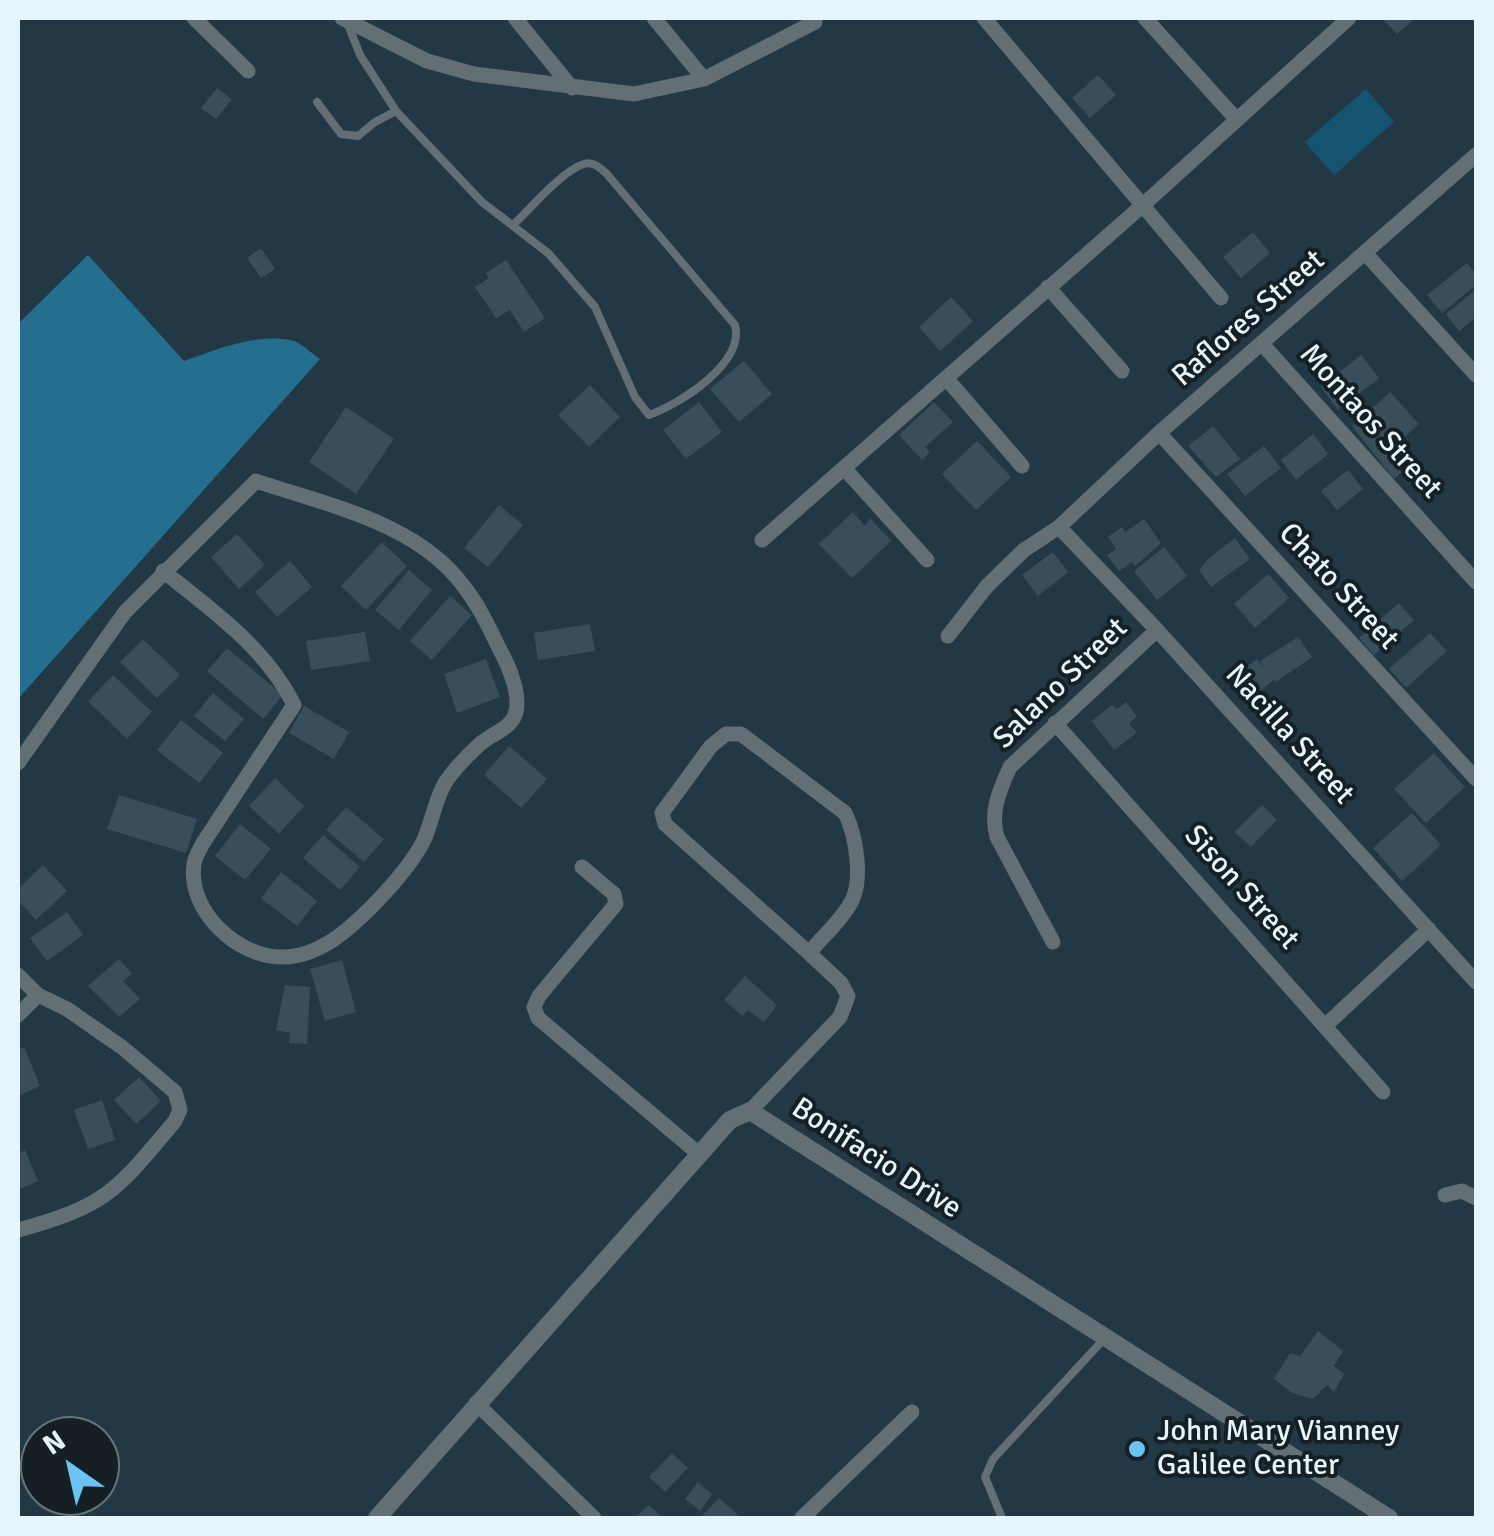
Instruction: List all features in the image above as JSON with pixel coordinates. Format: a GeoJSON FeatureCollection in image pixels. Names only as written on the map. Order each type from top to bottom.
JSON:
{"type":"FeatureCollection","features":[{"type":"Feature","properties":{"kind":"street"},"geometry":{"type":"LineString","coordinates":[[194,18],[248,70]]}},
{"type":"Feature","properties":{"kind":"street"},"geometry":{"type":"LineString","coordinates":[[515,18],[572,88]]}},
{"type":"Feature","properties":{"kind":"street"},"geometry":{"type":"LineString","coordinates":[[654,18],[704,79]]}},
{"type":"Feature","properties":{"kind":"street"},"geometry":{"type":"LineString","coordinates":[[984,18],[1222,298]]}},
{"type":"Feature","properties":{"kind":"street"},"geometry":{"type":"LineString","coordinates":[[1145,18],[1237,120]]}},
{"type":"Feature","properties":{"kind":"street"},"geometry":{"type":"LineString","coordinates":[[344,20],[427,61],[474,74],[634,94],[704,79],[813,20]]}},
{"type":"Feature","properties":{"kind":"street"},"geometry":{"type":"LineString","coordinates":[[762,540],[1237,120],[1339,21]]}},
{"type":"Feature","properties":{"kind":"street","name":"Raflores Street"},"geometry":{"type":"LineString","coordinates":[[948,636],[987,586],[1024,550],[1058,526],[1159,433],[1475,160]]}},
{"type":"Feature","properties":{"kind":"street"},"geometry":{"type":"LineString","coordinates":[[1366,254],[1476,375]]}},
{"type":"Feature","properties":{"kind":"street"},"geometry":{"type":"LineString","coordinates":[[1048,287],[1122,371]]}},
{"type":"Feature","properties":{"kind":"street","name":"Montaos Street"},"geometry":{"type":"LineString","coordinates":[[1263,344],[1476,582]]}},
{"type":"Feature","properties":{"kind":"street"},"geometry":{"type":"LineString","coordinates":[[946,378],[1022,466]]}},
{"type":"Feature","properties":{"kind":"street","name":"Chato Street"},"geometry":{"type":"LineString","coordinates":[[1159,433],[1476,779]]}},
{"type":"Feature","properties":{"kind":"street"},"geometry":{"type":"LineString","coordinates":[[844,468],[927,560]]}},
{"type":"Feature","properties":{"kind":"street"},"geometry":{"type":"LineString","coordinates":[[18,763],[117,623],[163,571],[256,481],[406,536],[460,582],[507,662],[515,715],[483,741],[445,784],[423,842],[388,888],[336,938],[318,948],[282,957],[239,946],[206,913],[196,886],[194,863],[203,843],[294,705],[275,671],[227,622],[163,571]]}},
{"type":"Feature","properties":{"kind":"street","name":"Nacilla Street"},"geometry":{"type":"LineString","coordinates":[[1058,526],[1476,982]]}},
{"type":"Feature","properties":{"kind":"street","name":"Salano Street"},"geometry":{"type":"LineString","coordinates":[[1053,942],[997,838],[993,823],[997,794],[1010,768],[1157,630]]}},
{"type":"Feature","properties":{"kind":"street","name":"Sison Street"},"geometry":{"type":"LineString","coordinates":[[1055,723],[1383,1092]]}},
{"type":"Feature","properties":{"kind":"street"},"geometry":{"type":"LineString","coordinates":[[750,1112],[840,1017],[848,996],[841,983],[810,952],[664,824],[662,813],[711,746],[726,734],[741,734],[844,813],[854,830],[857,870],[852,902],[810,952]]}},
{"type":"Feature","properties":{"kind":"street"},"geometry":{"type":"LineString","coordinates":[[582,867],[614,894],[616,904],[539,996],[534,1008],[538,1018],[699,1154]]}},
{"type":"Feature","properties":{"kind":"street"},"geometry":{"type":"LineString","coordinates":[[1326,1025],[1428,929]]}},
{"type":"Feature","properties":{"kind":"street"},"geometry":{"type":"LineString","coordinates":[[18,976],[38,995],[123,1048],[175,1092],[180,1110],[124,1183],[96,1204],[18,1230]]}},
{"type":"Feature","properties":{"kind":"street"},"geometry":{"type":"LineString","coordinates":[[18,1015],[38,995]]}},
{"type":"Feature","properties":{"kind":"street","name":"Bonifacio Drive"},"geometry":{"type":"LineString","coordinates":[[376,1518],[730,1120],[750,1112],[1389,1518]]}},
{"type":"Feature","properties":{"kind":"street"},"geometry":{"type":"LineString","coordinates":[[1444,1194],[1462,1192],[1476,1198]]}},
{"type":"Feature","properties":{"kind":"street"},"geometry":{"type":"LineString","coordinates":[[476,1403],[594,1518]]}},
{"type":"Feature","properties":{"kind":"street"},"geometry":{"type":"LineString","coordinates":[[802,1518],[912,1412]]}},
{"type":"Feature","properties":{"kind":"lane"},"geometry":{"type":"LineString","coordinates":[[344,20],[360,55],[396,111],[482,202],[548,253],[595,308],[635,397],[649,415],[675,406],[731,356],[738,337],[735,325],[606,173],[592,163],[584,163],[564,177],[514,224]]}},
{"type":"Feature","properties":{"kind":"lane"},"geometry":{"type":"LineString","coordinates":[[317,102],[340,134],[358,136],[396,111]]}},
{"type":"Feature","properties":{"kind":"lane"},"geometry":{"type":"LineString","coordinates":[[1002,1518],[985,1477],[993,1459],[1104,1339]]}},
{"type":"Feature","properties":{"kind":"shaded area"},"geometry":{"type":"Polygon","coordinates":[[[1366,89],[1394,122],[1334,175],[1305,142],[1366,89]]]}},
{"type":"Feature","properties":{"kind":"shaded area"},"geometry":{"type":"Polygon","coordinates":[[[88,255],[184,361],[266,339],[294,341],[320,359],[18,699],[18,324],[88,255]]]}},
{"type":"Feature","properties":{"kind":"building"},"geometry":{"type":"Polygon","coordinates":[[[1382,18],[1415,18],[1397,34],[1382,18]]]}},
{"type":"Feature","properties":{"kind":"building"},"geometry":{"type":"Polygon","coordinates":[[[1098,75],[1116,95],[1090,118],[1072,98],[1098,75]]]}},
{"type":"Feature","properties":{"kind":"building"},"geometry":{"type":"Polygon","coordinates":[[[217,88],[232,99],[216,119],[201,108],[217,88]]]}},
{"type":"Feature","properties":{"kind":"building"},"geometry":{"type":"Polygon","coordinates":[[[1253,232],[1270,253],[1241,278],[1223,257],[1253,232]]]}},
{"type":"Feature","properties":{"kind":"building"},"geometry":{"type":"Polygon","coordinates":[[[261,248],[275,269],[261,278],[247,258],[261,248]]]}},
{"type":"Feature","properties":{"kind":"building"},"geometry":{"type":"Polygon","coordinates":[[[506,260],[545,318],[524,332],[510,310],[496,318],[475,287],[489,278],[486,273],[506,260]]]}},
{"type":"Feature","properties":{"kind":"building"},"geometry":{"type":"Polygon","coordinates":[[[1467,263],[1476,274],[1476,285],[1442,313],[1427,295],[1467,263]]]}},
{"type":"Feature","properties":{"kind":"building"},"geometry":{"type":"Polygon","coordinates":[[[1476,290],[1476,317],[1459,331],[1446,314],[1476,290]]]}},
{"type":"Feature","properties":{"kind":"building"},"geometry":{"type":"Polygon","coordinates":[[[951,297],[973,321],[940,351],[919,327],[951,297]]]}},
{"type":"Feature","properties":{"kind":"building"},"geometry":{"type":"Polygon","coordinates":[[[1361,355],[1379,378],[1338,410],[1321,387],[1361,355]]]}},
{"type":"Feature","properties":{"kind":"building"},"geometry":{"type":"Polygon","coordinates":[[[744,361],[772,394],[739,422],[710,389],[744,361]]]}},
{"type":"Feature","properties":{"kind":"building"},"geometry":{"type":"Polygon","coordinates":[[[590,385],[620,417],[589,447],[558,415],[590,385]]]}},
{"type":"Feature","properties":{"kind":"building"},"geometry":{"type":"Polygon","coordinates":[[[1390,392],[1419,424],[1400,441],[1416,458],[1394,479],[1352,426],[1390,392]]]}},
{"type":"Feature","properties":{"kind":"building"},"geometry":{"type":"Polygon","coordinates":[[[699,402],[722,432],[686,459],[663,430],[699,402]]]}},
{"type":"Feature","properties":{"kind":"building"},"geometry":{"type":"Polygon","coordinates":[[[934,402],[953,422],[925,447],[930,452],[922,460],[899,435],[934,402]]]}},
{"type":"Feature","properties":{"kind":"building"},"geometry":{"type":"Polygon","coordinates":[[[346,407],[394,439],[356,494],[309,462],[346,407]]]}},
{"type":"Feature","properties":{"kind":"building"},"geometry":{"type":"Polygon","coordinates":[[[1213,426],[1240,459],[1216,477],[1188,446],[1213,426]]]}},
{"type":"Feature","properties":{"kind":"building"},"geometry":{"type":"Polygon","coordinates":[[[1313,434],[1328,454],[1296,480],[1281,460],[1313,434]]]}},
{"type":"Feature","properties":{"kind":"building"},"geometry":{"type":"Polygon","coordinates":[[[977,441],[1011,477],[976,510],[942,474],[977,441]]]}},
{"type":"Feature","properties":{"kind":"building"},"geometry":{"type":"Polygon","coordinates":[[[1264,446],[1281,468],[1245,496],[1227,474],[1264,446]]]}},
{"type":"Feature","properties":{"kind":"building"},"geometry":{"type":"Polygon","coordinates":[[[1348,470],[1363,489],[1337,510],[1321,491],[1348,470]]]}},
{"type":"Feature","properties":{"kind":"building"},"geometry":{"type":"Polygon","coordinates":[[[499,505],[523,525],[488,567],[464,548],[499,505]]]}},
{"type":"Feature","properties":{"kind":"building"},"geometry":{"type":"Polygon","coordinates":[[[853,512],[865,526],[870,518],[891,541],[852,578],[819,544],[853,512]]]}},
{"type":"Feature","properties":{"kind":"building"},"geometry":{"type":"Polygon","coordinates":[[[1144,519],[1161,543],[1135,566],[1132,562],[1119,571],[1107,555],[1116,549],[1108,537],[1122,527],[1125,532],[1144,519]]]}},
{"type":"Feature","properties":{"kind":"building"},"geometry":{"type":"Polygon","coordinates":[[[237,534],[265,565],[239,589],[211,557],[237,534]]]}},
{"type":"Feature","properties":{"kind":"building"},"geometry":{"type":"Polygon","coordinates":[[[1235,538],[1250,559],[1211,587],[1199,570],[1235,538]]]}},
{"type":"Feature","properties":{"kind":"building"},"geometry":{"type":"Polygon","coordinates":[[[382,542],[407,566],[366,610],[341,586],[382,542]]]}},
{"type":"Feature","properties":{"kind":"building"},"geometry":{"type":"Polygon","coordinates":[[[1164,547],[1187,576],[1157,600],[1134,571],[1164,547]]]}},
{"type":"Feature","properties":{"kind":"building"},"geometry":{"type":"Polygon","coordinates":[[[1053,552],[1068,572],[1038,596],[1022,575],[1053,552]]]}},
{"type":"Feature","properties":{"kind":"building"},"geometry":{"type":"Polygon","coordinates":[[[290,561],[312,587],[277,617],[255,592],[290,561]]]}},
{"type":"Feature","properties":{"kind":"building"},"geometry":{"type":"Polygon","coordinates":[[[409,570],[432,590],[399,630],[375,610],[409,570]]]}},
{"type":"Feature","properties":{"kind":"building"},"geometry":{"type":"Polygon","coordinates":[[[1268,574],[1289,598],[1255,628],[1234,604],[1268,574]]]}},
{"type":"Feature","properties":{"kind":"building"},"geometry":{"type":"Polygon","coordinates":[[[450,596],[472,615],[432,660],[410,641],[450,596]]]}},
{"type":"Feature","properties":{"kind":"building"},"geometry":{"type":"Polygon","coordinates":[[[1399,603],[1414,620],[1374,655],[1359,638],[1399,603]]]}},
{"type":"Feature","properties":{"kind":"building"},"geometry":{"type":"Polygon","coordinates":[[[590,624],[595,651],[538,660],[534,633],[590,624]]]}},
{"type":"Feature","properties":{"kind":"building"},"geometry":{"type":"Polygon","coordinates":[[[365,632],[370,661],[311,670],[306,641],[365,632]]]}},
{"type":"Feature","properties":{"kind":"building"},"geometry":{"type":"Polygon","coordinates":[[[1430,633],[1447,651],[1406,688],[1389,669],[1430,633]]]}},
{"type":"Feature","properties":{"kind":"building"},"geometry":{"type":"Polygon","coordinates":[[[1298,637],[1312,657],[1247,701],[1231,680],[1257,659],[1267,673],[1260,661],[1298,637]]]}},
{"type":"Feature","properties":{"kind":"building"},"geometry":{"type":"Polygon","coordinates":[[[143,639],[180,675],[157,698],[120,662],[143,639]]]}},
{"type":"Feature","properties":{"kind":"building"},"geometry":{"type":"Polygon","coordinates":[[[227,648],[283,695],[263,719],[207,671],[227,648]]]}},
{"type":"Feature","properties":{"kind":"building"},"geometry":{"type":"Polygon","coordinates":[[[486,659],[500,697],[457,713],[444,674],[486,659]]]}},
{"type":"Feature","properties":{"kind":"building"},"geometry":{"type":"Polygon","coordinates":[[[113,675],[152,712],[127,739],[88,701],[113,675]]]}},
{"type":"Feature","properties":{"kind":"building"},"geometry":{"type":"Polygon","coordinates":[[[213,693],[244,719],[225,741],[194,716],[213,693]]]}},
{"type":"Feature","properties":{"kind":"building"},"geometry":{"type":"Polygon","coordinates":[[[1126,702],[1137,717],[1129,723],[1137,733],[1114,750],[1092,721],[1112,705],[1117,709],[1126,702]]]}},
{"type":"Feature","properties":{"kind":"building"},"geometry":{"type":"Polygon","coordinates":[[[304,706],[349,732],[334,759],[289,733],[304,706]]]}},
{"type":"Feature","properties":{"kind":"building"},"geometry":{"type":"Polygon","coordinates":[[[181,720],[223,753],[199,783],[157,750],[181,720]]]}},
{"type":"Feature","properties":{"kind":"building"},"geometry":{"type":"Polygon","coordinates":[[[509,746],[547,779],[521,808],[484,775],[509,746]]]}},
{"type":"Feature","properties":{"kind":"building"},"geometry":{"type":"Polygon","coordinates":[[[1434,753],[1465,787],[1426,823],[1394,789],[1434,753]]]}},
{"type":"Feature","properties":{"kind":"building"},"geometry":{"type":"Polygon","coordinates":[[[275,778],[304,806],[279,834],[249,806],[275,778]]]}},
{"type":"Feature","properties":{"kind":"building"},"geometry":{"type":"Polygon","coordinates":[[[119,795],[197,819],[186,853],[107,829],[119,795]]]}},
{"type":"Feature","properties":{"kind":"building"},"geometry":{"type":"Polygon","coordinates":[[[1262,805],[1277,820],[1251,847],[1235,832],[1262,805]]]}},
{"type":"Feature","properties":{"kind":"building"},"geometry":{"type":"Polygon","coordinates":[[[346,807],[384,839],[364,862],[326,830],[346,807]]]}},
{"type":"Feature","properties":{"kind":"building"},"geometry":{"type":"Polygon","coordinates":[[[1412,813],[1441,845],[1402,881],[1373,848],[1412,813]]]}},
{"type":"Feature","properties":{"kind":"building"},"geometry":{"type":"Polygon","coordinates":[[[240,824],[271,849],[245,880],[215,856],[240,824]]]}},
{"type":"Feature","properties":{"kind":"building"},"geometry":{"type":"Polygon","coordinates":[[[323,835],[360,867],[340,890],[303,858],[323,835]]]}},
{"type":"Feature","properties":{"kind":"building"},"geometry":{"type":"Polygon","coordinates":[[[43,865],[67,891],[36,920],[18,900],[18,889],[43,865]]]}},
{"type":"Feature","properties":{"kind":"building"},"geometry":{"type":"Polygon","coordinates":[[[281,872],[317,901],[297,926],[261,898],[281,872]]]}},
{"type":"Feature","properties":{"kind":"building"},"geometry":{"type":"Polygon","coordinates":[[[67,912],[83,935],[47,961],[30,938],[67,912]]]}},
{"type":"Feature","properties":{"kind":"building"},"geometry":{"type":"Polygon","coordinates":[[[119,959],[132,974],[123,981],[140,999],[119,1017],[88,986],[119,959]]]}},
{"type":"Feature","properties":{"kind":"building"},"geometry":{"type":"Polygon","coordinates":[[[342,960],[356,1012],[325,1021],[310,969],[342,960]]]}},
{"type":"Feature","properties":{"kind":"building"},"geometry":{"type":"Polygon","coordinates":[[[745,976],[777,1005],[764,1022],[748,1010],[742,1016],[724,1000],[745,976]]]}},
{"type":"Feature","properties":{"kind":"building"},"geometry":{"type":"Polygon","coordinates":[[[285,985],[310,987],[307,1044],[289,1043],[290,1033],[276,1030],[285,985]]]}},
{"type":"Feature","properties":{"kind":"building"},"geometry":{"type":"Polygon","coordinates":[[[24,1047],[40,1086],[18,1096],[18,1050],[24,1047]]]}},
{"type":"Feature","properties":{"kind":"building"},"geometry":{"type":"Polygon","coordinates":[[[139,1077],[161,1101],[136,1124],[114,1100],[139,1077]]]}},
{"type":"Feature","properties":{"kind":"building"},"geometry":{"type":"Polygon","coordinates":[[[102,1100],[115,1140],[88,1149],[74,1110],[102,1100]]]}},
{"type":"Feature","properties":{"kind":"building"},"geometry":{"type":"Polygon","coordinates":[[[25,1150],[38,1181],[18,1190],[18,1154],[25,1150]]]}},
{"type":"Feature","properties":{"kind":"building"},"geometry":{"type":"Polygon","coordinates":[[[1318,1331],[1343,1351],[1334,1366],[1344,1374],[1334,1392],[1327,1385],[1313,1399],[1292,1393],[1274,1379],[1290,1353],[1300,1356],[1318,1331]]]}},
{"type":"Feature","properties":{"kind":"building"},"geometry":{"type":"Polygon","coordinates":[[[672,1453],[688,1468],[665,1492],[649,1477],[672,1453]]]}},
{"type":"Feature","properties":{"kind":"building"},"geometry":{"type":"Polygon","coordinates":[[[698,1482],[712,1494],[700,1511],[685,1499],[698,1482]]]}},
{"type":"Feature","properties":{"kind":"building"},"geometry":{"type":"Polygon","coordinates":[[[719,1498],[738,1515],[700,1518],[719,1498]]]}},
{"type":"Feature","properties":{"kind":"building"},"geometry":{"type":"Polygon","coordinates":[[[649,1505],[662,1518],[635,1518],[649,1505]]]}},
{"type":"Feature","properties":{"kind":"place","name":"John Mary Vianney Galilee Center"},"geometry":{"type":"Point","coordinates":[1137,1449]}}]}
